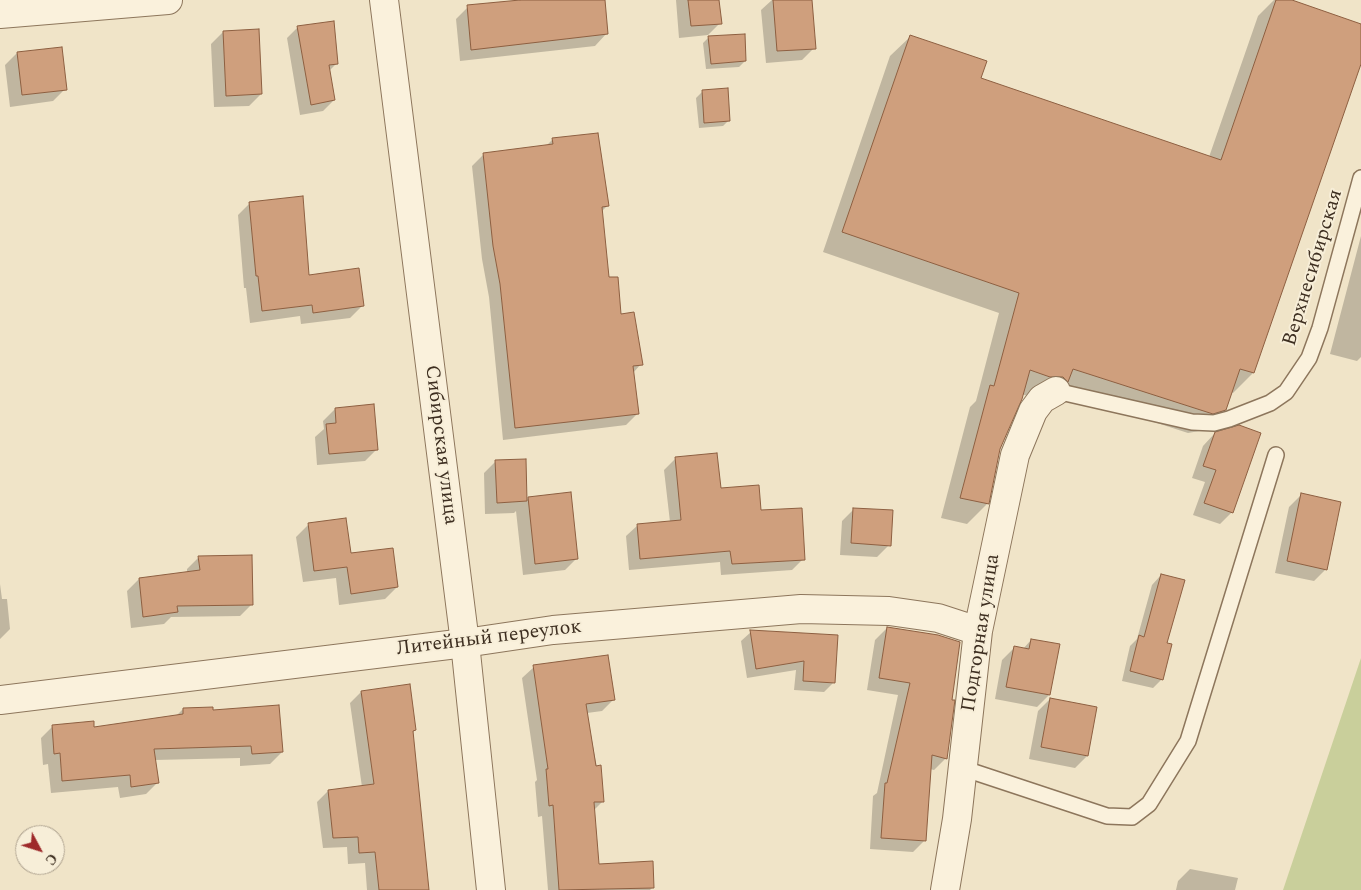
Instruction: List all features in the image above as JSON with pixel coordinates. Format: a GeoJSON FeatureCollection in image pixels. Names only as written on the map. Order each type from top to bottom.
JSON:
{"type":"FeatureCollection","features":[{"type":"Feature","properties":{"kind":"street"},"geometry":{"type":"LineString","coordinates":[[0,14],[168,0]]}},
{"type":"Feature","properties":{"kind":"street","name":"Сибирская улица"},"geometry":{"type":"LineString","coordinates":[[384,0],[465,643],[491,890]]}},
{"type":"Feature","properties":{"kind":"street","name":"Подгорная улица"},"geometry":{"type":"LineString","coordinates":[[945,890],[978,631],[1015,455],[1033,411],[1042,399],[1056,391]]}},
{"type":"Feature","properties":{"kind":"street","name":"Литейный переулок"},"geometry":{"type":"LineString","coordinates":[[0,700],[465,643],[553,630],[801,609],[889,611],[938,618],[978,631]]}},
{"type":"Feature","properties":{"kind":"lane","name":"Верхнесибирская"},"geometry":{"type":"LineString","coordinates":[[1056,391],[1183,421],[1214,423],[1270,403],[1286,392],[1308,358],[1320,328],[1361,178]]}},
{"type":"Feature","properties":{"kind":"lane"},"geometry":{"type":"LineString","coordinates":[[962,768],[1107,816],[1132,817],[1149,804],[1188,741],[1276,455]]}},
{"type":"Feature","properties":{"kind":"green space"},"geometry":{"type":"Polygon","coordinates":[[[1361,658],[1361,890],[1283,890],[1361,658]]]}},
{"type":"Feature","properties":{"kind":"building"},"geometry":{"type":"Polygon","coordinates":[[[520,0],[605,0],[608,34],[471,50],[467,5],[520,0]]]}},
{"type":"Feature","properties":{"kind":"building"},"geometry":{"type":"Polygon","coordinates":[[[688,0],[719,0],[722,24],[691,26],[688,0]]]}},
{"type":"Feature","properties":{"kind":"building"},"geometry":{"type":"Polygon","coordinates":[[[773,0],[812,0],[816,49],[777,51],[773,0]]]}},
{"type":"Feature","properties":{"kind":"building"},"geometry":{"type":"Polygon","coordinates":[[[1276,0],[1292,0],[1361,24],[1361,64],[1254,373],[1240,369],[1226,410],[1213,414],[1073,369],[1068,382],[1063,377],[1050,377],[1030,370],[1022,399],[1000,449],[989,504],[960,498],[990,385],[994,386],[1019,293],[842,232],[910,35],[987,61],[981,78],[1221,160],[1276,0]]]}},
{"type":"Feature","properties":{"kind":"building"},"geometry":{"type":"Polygon","coordinates":[[[334,21],[338,64],[329,65],[335,100],[311,105],[297,26],[334,21]]]}},
{"type":"Feature","properties":{"kind":"building"},"geometry":{"type":"Polygon","coordinates":[[[259,29],[262,94],[226,96],[223,31],[259,29]]]}},
{"type":"Feature","properties":{"kind":"building"},"geometry":{"type":"Polygon","coordinates":[[[745,34],[746,61],[711,64],[708,36],[745,34]]]}},
{"type":"Feature","properties":{"kind":"building"},"geometry":{"type":"Polygon","coordinates":[[[62,47],[67,90],[22,95],[17,52],[62,47]]]}},
{"type":"Feature","properties":{"kind":"building"},"geometry":{"type":"Polygon","coordinates":[[[728,88],[730,121],[704,123],[702,90],[728,88]]]}},
{"type":"Feature","properties":{"kind":"building"},"geometry":{"type":"Polygon","coordinates":[[[598,133],[609,206],[602,207],[609,277],[618,277],[621,314],[634,312],[643,365],[633,366],[639,414],[515,428],[500,284],[493,246],[483,153],[553,144],[552,138],[598,133]]]}},
{"type":"Feature","properties":{"kind":"building"},"geometry":{"type":"Polygon","coordinates":[[[303,196],[309,275],[359,268],[364,306],[313,313],[312,305],[262,311],[258,276],[256,276],[249,202],[303,196]]]}},
{"type":"Feature","properties":{"kind":"building"},"geometry":{"type":"Polygon","coordinates":[[[374,404],[378,450],[329,454],[326,424],[336,423],[335,408],[374,404]]]}},
{"type":"Feature","properties":{"kind":"building"},"geometry":{"type":"Polygon","coordinates":[[[1239,425],[1261,433],[1233,513],[1204,503],[1216,470],[1203,466],[1215,432],[1239,425]]]}},
{"type":"Feature","properties":{"kind":"building"},"geometry":{"type":"Polygon","coordinates":[[[717,453],[721,488],[759,485],[761,510],[802,508],[805,560],[732,564],[730,551],[640,559],[637,524],[681,520],[675,457],[717,453]]]}},
{"type":"Feature","properties":{"kind":"building"},"geometry":{"type":"Polygon","coordinates":[[[526,459],[527,501],[497,503],[495,460],[526,459]]]}},
{"type":"Feature","properties":{"kind":"building"},"geometry":{"type":"Polygon","coordinates":[[[571,492],[578,559],[535,564],[528,497],[571,492]]]}},
{"type":"Feature","properties":{"kind":"building"},"geometry":{"type":"Polygon","coordinates":[[[1301,493],[1341,502],[1327,570],[1287,561],[1301,493]]]}},
{"type":"Feature","properties":{"kind":"building"},"geometry":{"type":"Polygon","coordinates":[[[853,508],[893,510],[891,546],[851,543],[853,508]]]}},
{"type":"Feature","properties":{"kind":"building"},"geometry":{"type":"Polygon","coordinates":[[[346,518],[351,553],[393,548],[398,587],[351,594],[347,567],[314,571],[308,523],[346,518]]]}},
{"type":"Feature","properties":{"kind":"building"},"geometry":{"type":"Polygon","coordinates":[[[252,555],[253,605],[177,606],[178,612],[143,617],[139,578],[200,570],[198,556],[252,555]]]}},
{"type":"Feature","properties":{"kind":"building"},"geometry":{"type":"Polygon","coordinates":[[[1161,574],[1185,580],[1167,643],[1172,644],[1163,680],[1130,671],[1139,635],[1144,637],[1161,574]]]}},
{"type":"Feature","properties":{"kind":"building"},"geometry":{"type":"Polygon","coordinates":[[[887,627],[938,635],[960,642],[952,700],[955,700],[947,759],[932,755],[926,841],[881,838],[885,783],[887,783],[910,683],[879,678],[887,627]]]}},
{"type":"Feature","properties":{"kind":"building"},"geometry":{"type":"Polygon","coordinates":[[[750,630],[838,635],[835,683],[803,681],[804,661],[756,669],[750,630]]]}},
{"type":"Feature","properties":{"kind":"building"},"geometry":{"type":"Polygon","coordinates":[[[1031,639],[1060,644],[1050,695],[1006,687],[1014,646],[1029,649],[1031,639]]]}},
{"type":"Feature","properties":{"kind":"building"},"geometry":{"type":"Polygon","coordinates":[[[608,655],[615,700],[586,704],[596,766],[601,765],[604,802],[594,802],[599,864],[653,861],[654,888],[559,890],[553,805],[549,806],[546,769],[548,769],[533,665],[608,655]]]}},
{"type":"Feature","properties":{"kind":"building"},"geometry":{"type":"Polygon","coordinates":[[[410,684],[416,730],[413,731],[429,890],[379,890],[375,852],[359,853],[358,837],[333,838],[328,790],[374,784],[361,691],[410,684]]]}},
{"type":"Feature","properties":{"kind":"building"},"geometry":{"type":"Polygon","coordinates":[[[1050,698],[1097,707],[1088,756],[1041,747],[1050,698]]]}},
{"type":"Feature","properties":{"kind":"building"},"geometry":{"type":"Polygon","coordinates":[[[279,705],[283,752],[252,754],[251,746],[154,749],[159,783],[131,787],[130,775],[62,781],[60,753],[54,754],[52,725],[94,721],[94,727],[183,714],[183,708],[213,707],[213,710],[279,705]]]}}]}
